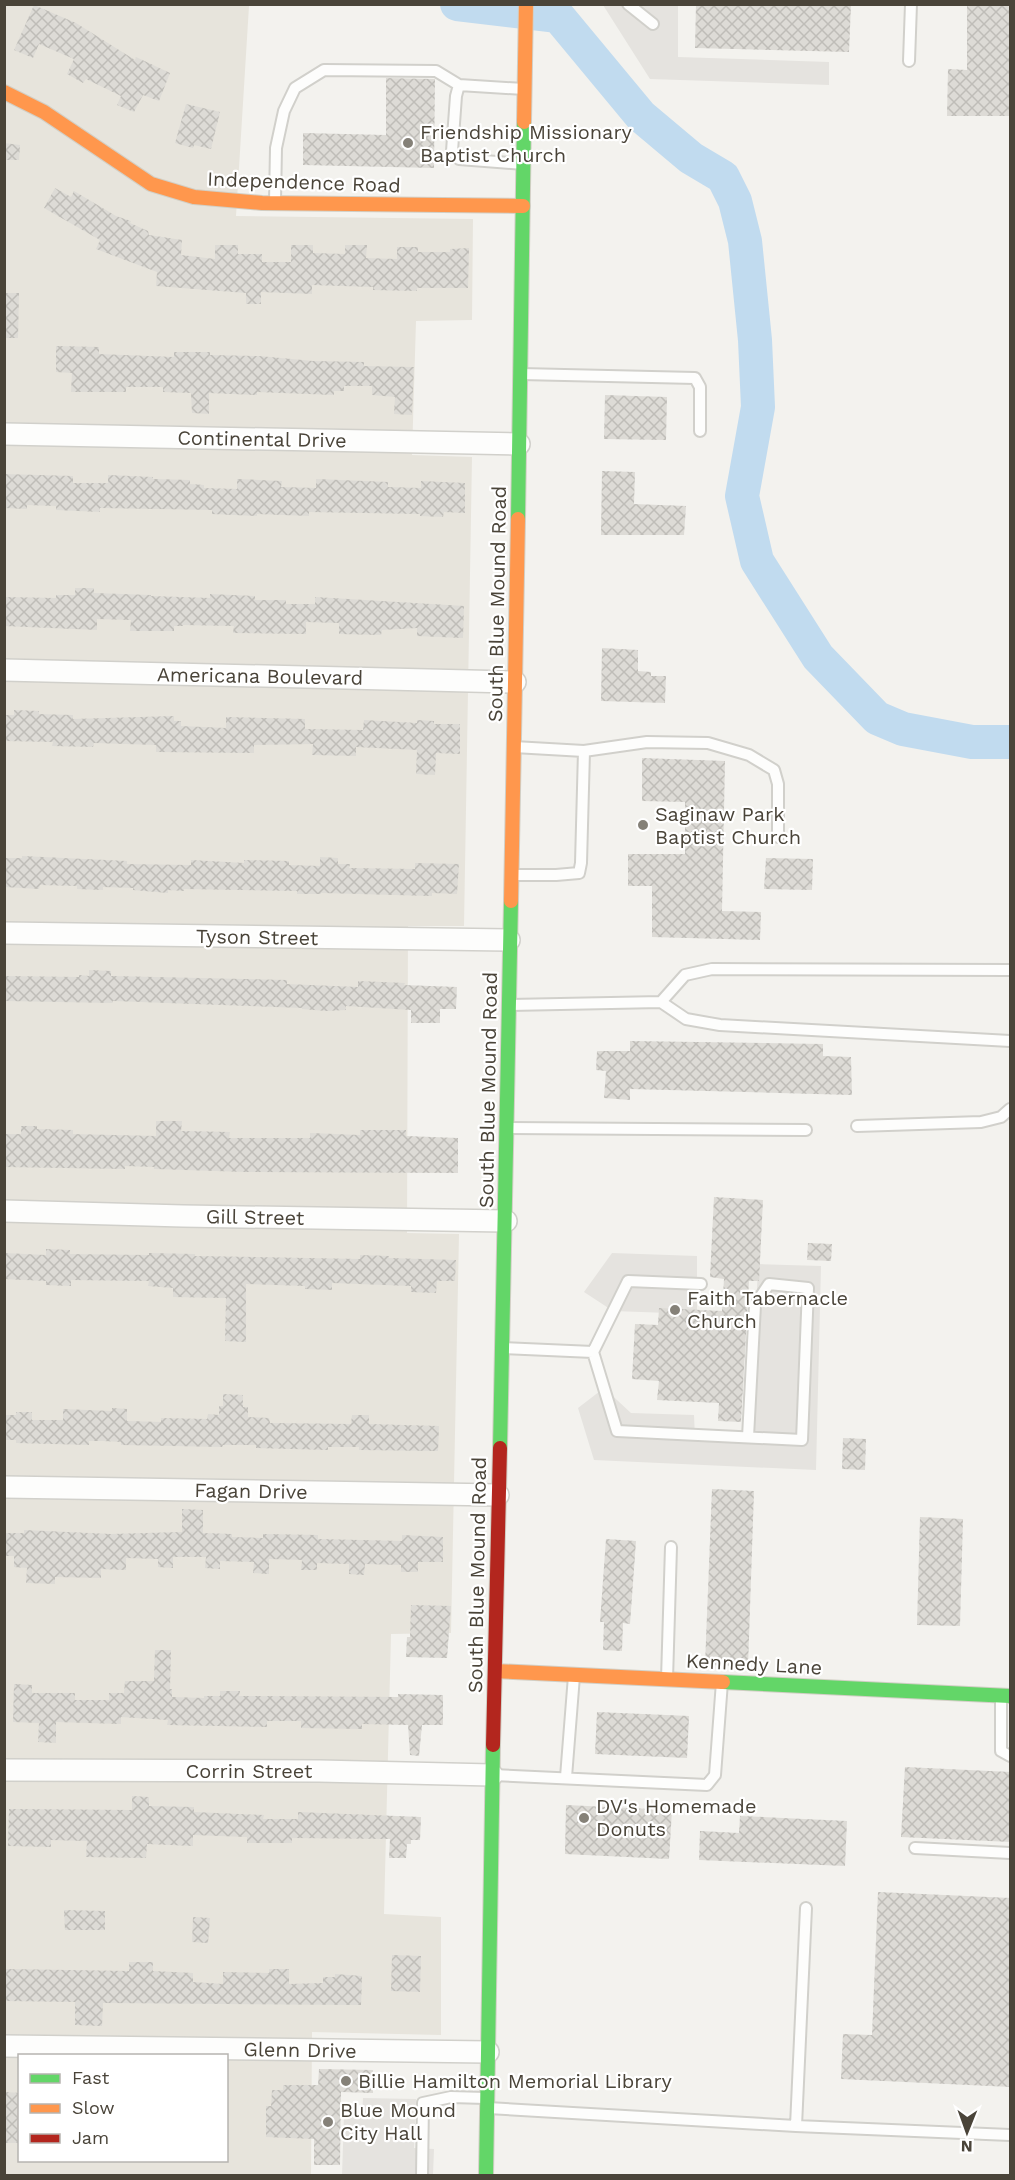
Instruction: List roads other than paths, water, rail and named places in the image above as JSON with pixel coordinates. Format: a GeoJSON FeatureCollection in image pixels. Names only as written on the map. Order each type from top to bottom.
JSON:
{"type":"FeatureCollection","features":[{"type":"Feature","properties":{"kind":"main road","name":"South Blue Mound Road"},"geometry":{"type":"LineString","coordinates":[[486,2175],[492,1774],[506,1221],[526,4]]}},
{"type":"Feature","properties":{"kind":"main road","name":"Independence Road"},"geometry":{"type":"LineString","coordinates":[[4,92],[44,112],[151,184],[190,197],[275,203],[523,206]]}},
{"type":"Feature","properties":{"kind":"main road","name":"Kennedy Lane"},"geometry":{"type":"LineString","coordinates":[[495,1671],[1006,1696]]}},
{"type":"Feature","properties":{"kind":"street","name":"Continental Drive"},"geometry":{"type":"LineString","coordinates":[[4,434],[519,444]]}},
{"type":"Feature","properties":{"kind":"street","name":"Americana Boulevard"},"geometry":{"type":"LineString","coordinates":[[4,670],[515,682]]}},
{"type":"Feature","properties":{"kind":"street","name":"Tyson Street"},"geometry":{"type":"LineString","coordinates":[[4,933],[509,940]]}},
{"type":"Feature","properties":{"kind":"street","name":"Gill Street"},"geometry":{"type":"LineString","coordinates":[[4,1211],[506,1221]]}},
{"type":"Feature","properties":{"kind":"street","name":"Fagan Drive"},"geometry":{"type":"LineString","coordinates":[[4,1487],[498,1495]]}},
{"type":"Feature","properties":{"kind":"street","name":"Corrin Street"},"geometry":{"type":"LineString","coordinates":[[4,1770],[492,1774]]}},
{"type":"Feature","properties":{"kind":"street","name":"Glenn Drive"},"geometry":{"type":"LineString","coordinates":[[4,2046],[488,2052]]}},
{"type":"Feature","properties":{"kind":"lane"},"geometry":{"type":"LineString","coordinates":[[628,4],[653,24]]}},
{"type":"Feature","properties":{"kind":"lane"},"geometry":{"type":"LineString","coordinates":[[909,61],[911,4]]}},
{"type":"Feature","properties":{"kind":"lane"},"geometry":{"type":"LineString","coordinates":[[275,203],[276,148],[284,111],[295,88],[324,69],[436,70],[459,86],[525,89]]}},
{"type":"Feature","properties":{"kind":"lane"},"geometry":{"type":"LineString","coordinates":[[459,86],[456,96],[453,151],[459,159],[524,164]]}},
{"type":"Feature","properties":{"kind":"lane"},"geometry":{"type":"LineString","coordinates":[[521,374],[695,378],[700,387],[700,431]]}},
{"type":"Feature","properties":{"kind":"lane"},"geometry":{"type":"LineString","coordinates":[[514,747],[584,751],[647,742],[708,743],[749,755],[774,770],[778,784],[778,837]]}},
{"type":"Feature","properties":{"kind":"lane"},"geometry":{"type":"LineString","coordinates":[[511,874],[579,873],[584,751]]}},
{"type":"Feature","properties":{"kind":"lane"},"geometry":{"type":"LineString","coordinates":[[661,1002],[685,975],[712,969],[1011,970]]}},
{"type":"Feature","properties":{"kind":"lane"},"geometry":{"type":"LineString","coordinates":[[509,1005],[661,1002],[686,1019],[720,1025],[1011,1041]]}},
{"type":"Feature","properties":{"kind":"lane"},"geometry":{"type":"LineString","coordinates":[[858,1126],[981,1122],[1001,1117],[1011,1109]]}},
{"type":"Feature","properties":{"kind":"lane"},"geometry":{"type":"LineString","coordinates":[[507,1128],[806,1130]]}},
{"type":"Feature","properties":{"kind":"lane"},"geometry":{"type":"LineString","coordinates":[[701,1284],[628,1281],[593,1352],[617,1431],[802,1440],[808,1288],[769,1284],[755,1305],[748,1437]]}},
{"type":"Feature","properties":{"kind":"lane"},"geometry":{"type":"LineString","coordinates":[[502,1347],[593,1352]]}},
{"type":"Feature","properties":{"kind":"lane"},"geometry":{"type":"LineString","coordinates":[[667,1679],[671,1547]]}},
{"type":"Feature","properties":{"kind":"lane"},"geometry":{"type":"LineString","coordinates":[[566,1777],[574,1674]]}},
{"type":"Feature","properties":{"kind":"lane"},"geometry":{"type":"LineString","coordinates":[[492,1774],[707,1785],[715,1775],[722,1682]]}},
{"type":"Feature","properties":{"kind":"lane"},"geometry":{"type":"LineString","coordinates":[[1006,1696],[1001,1751],[1011,1756]]}},
{"type":"Feature","properties":{"kind":"lane"},"geometry":{"type":"LineString","coordinates":[[915,1848],[1011,1852]]}},
{"type":"Feature","properties":{"kind":"lane"},"geometry":{"type":"LineString","coordinates":[[796,2126],[806,1908]]}},
{"type":"Feature","properties":{"kind":"lane"},"geometry":{"type":"LineString","coordinates":[[422,2175],[423,2103],[451,2097],[487,2103],[796,2126],[1011,2135]]}},
{"type":"Feature","properties":{"kind":"waterway"},"geometry":{"type":"LineString","coordinates":[[457,4],[558,16],[641,116],[691,158],[723,177],[735,201],[745,241],[755,340],[758,407],[742,496],[757,561],[818,657],[877,718],[903,729],[972,742],[1010,742]]}},
{"type":"Feature","properties":{"kind":"place","name":"Friendship Missionary Baptist Church"},"geometry":{"type":"Point","coordinates":[408,143]}},
{"type":"Feature","properties":{"kind":"place","name":"Saginaw Park Baptist Church"},"geometry":{"type":"Point","coordinates":[643,825]}},
{"type":"Feature","properties":{"kind":"place","name":"Faith Tabernacle Church"},"geometry":{"type":"Point","coordinates":[675,1310]}},
{"type":"Feature","properties":{"kind":"place","name":"DV's Homemade Donuts"},"geometry":{"type":"Point","coordinates":[584,1818]}},
{"type":"Feature","properties":{"kind":"place","name":"Billie Hamilton Memorial Library"},"geometry":{"type":"Point","coordinates":[346,2081]}},
{"type":"Feature","properties":{"kind":"place","name":"Blue Mound City Hall"},"geometry":{"type":"Point","coordinates":[328,2122]}}]}
